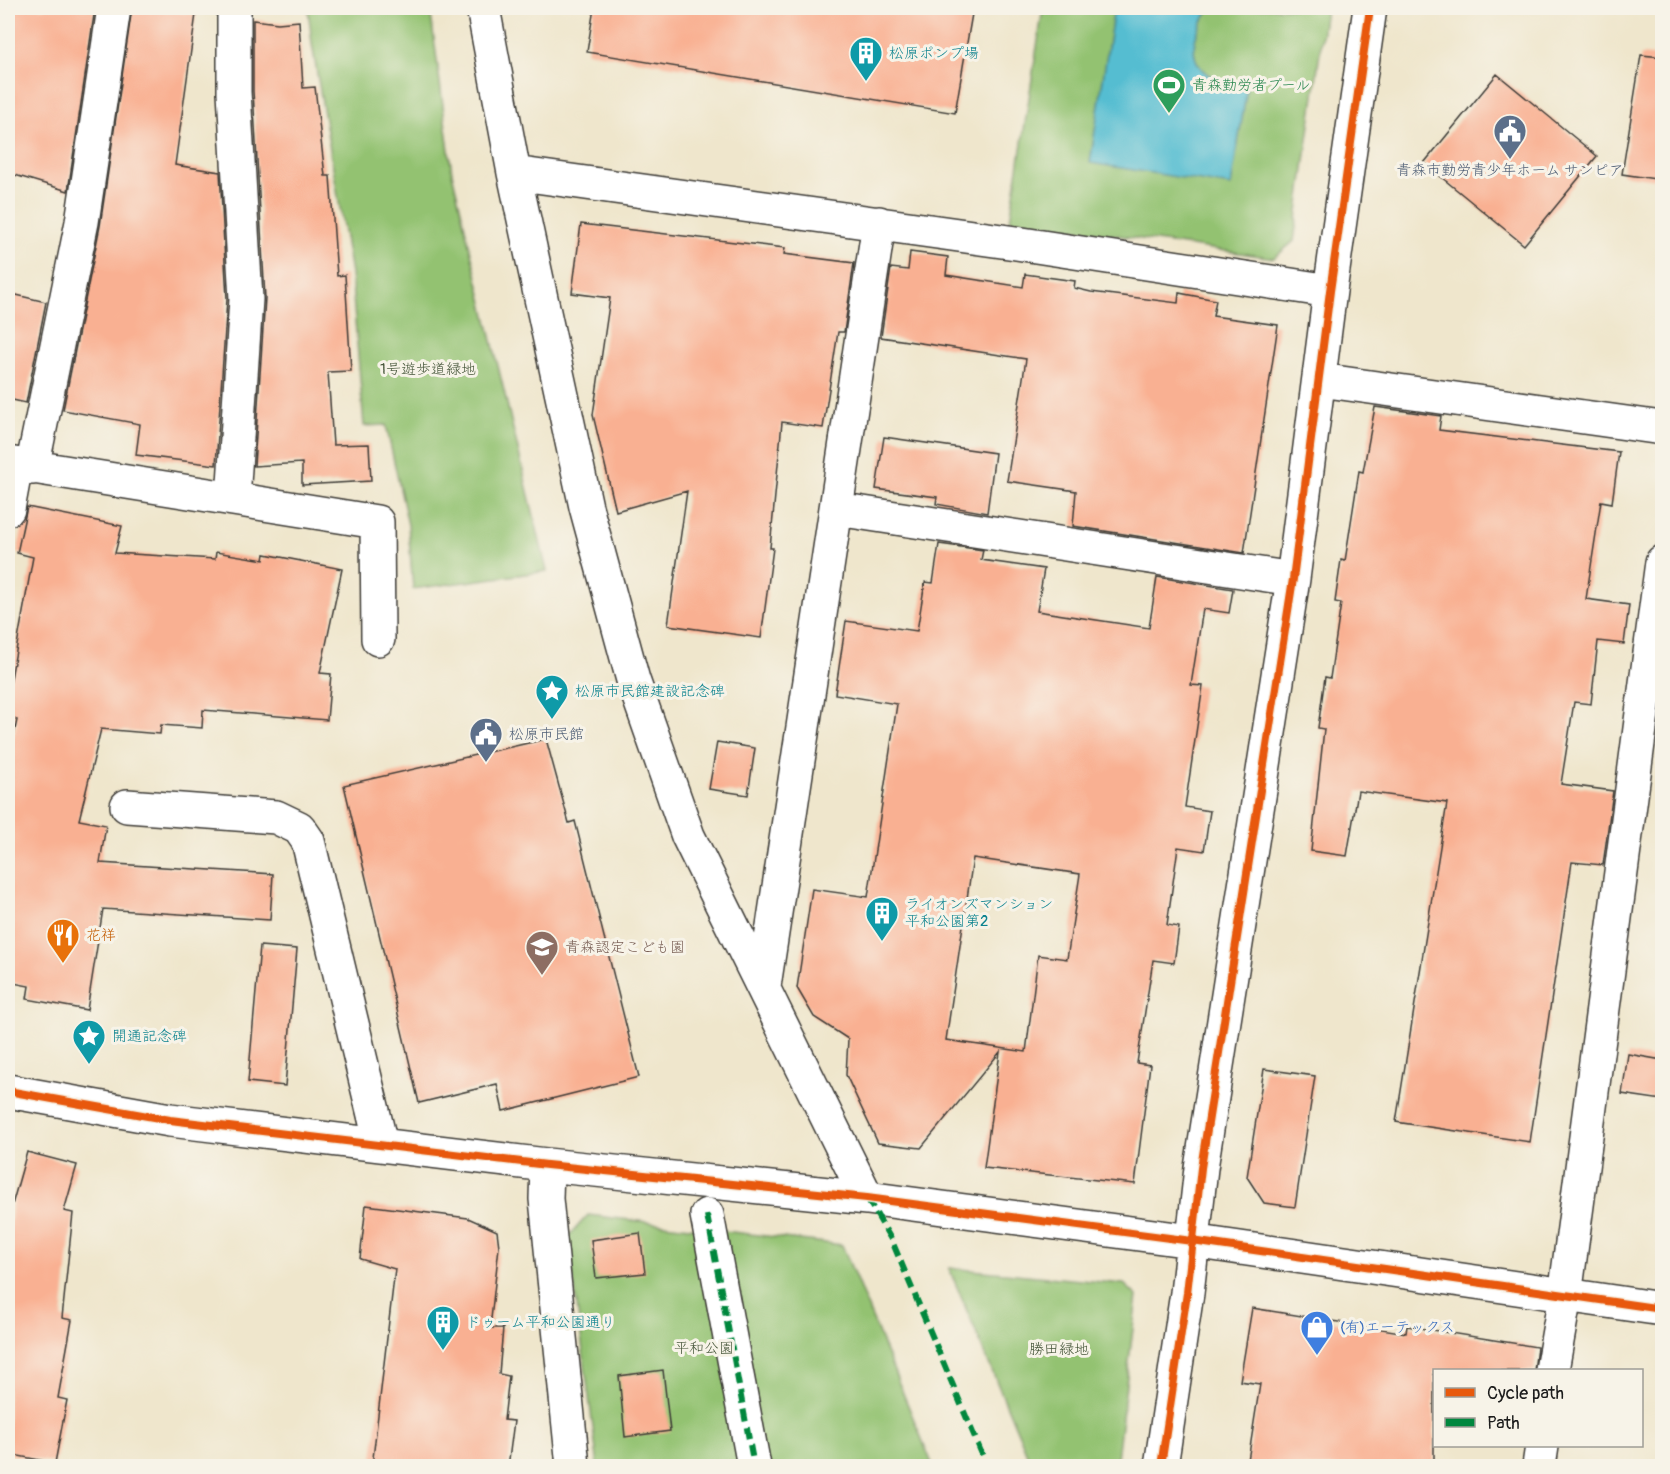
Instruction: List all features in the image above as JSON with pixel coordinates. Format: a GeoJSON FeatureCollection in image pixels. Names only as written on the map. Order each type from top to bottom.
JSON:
{"type":"FeatureCollection","features":[{"type":"Feature","properties":{"kind":"street"},"geometry":{"type":"LineString","coordinates":[[8,509],[81,222],[114,8]]}},
{"type":"Feature","properties":{"kind":"street"},"geometry":{"type":"LineString","coordinates":[[232,499],[246,299],[234,92],[234,8]]}},
{"type":"Feature","properties":{"kind":"street"},"geometry":{"type":"LineString","coordinates":[[483,8],[514,173],[586,507],[633,681],[688,836],[867,1198]]}},
{"type":"Feature","properties":{"kind":"street"},"geometry":{"type":"LineString","coordinates":[[1161,1467],[1187,1293],[1192,1241],[1293,579],[1330,291],[1371,8]]}},
{"type":"Feature","properties":{"kind":"street"},"geometry":{"type":"LineString","coordinates":[[514,173],[879,223],[1330,291]]}},
{"type":"Feature","properties":{"kind":"street"},"geometry":{"type":"LineString","coordinates":[[764,986],[879,223]]}},
{"type":"Feature","properties":{"kind":"street"},"geometry":{"type":"LineString","coordinates":[[1320,380],[1662,428]]}},
{"type":"Feature","properties":{"kind":"street"},"geometry":{"type":"LineString","coordinates":[[18,466],[377,522],[378,639]]}},
{"type":"Feature","properties":{"kind":"street"},"geometry":{"type":"LineString","coordinates":[[837,508],[1293,579]]}},
{"type":"Feature","properties":{"kind":"street"},"geometry":{"type":"LineString","coordinates":[[1552,1369],[1565,1296],[1662,562]]}},
{"type":"Feature","properties":{"kind":"street"},"geometry":{"type":"LineString","coordinates":[[127,806],[276,816],[299,828],[308,841],[381,1144]]}},
{"type":"Feature","properties":{"kind":"street"},"geometry":{"type":"LineString","coordinates":[[8,1091],[170,1120],[547,1165],[867,1198],[1192,1241],[1662,1309]]}},
{"type":"Feature","properties":{"kind":"street"},"geometry":{"type":"LineString","coordinates":[[547,1165],[546,1199],[573,1467]]}},
{"type":"Feature","properties":{"kind":"street"},"geometry":{"type":"LineString","coordinates":[[707,1215],[754,1467]]}},
{"type":"Feature","properties":{"kind":"street"},"geometry":{"type":"LineString","coordinates":[[1539,1467],[1542,1447]]}},
{"type":"Feature","properties":{"kind":"green space","name":"1号遊歩道緑地"},"geometry":{"type":"Polygon","coordinates":[[[308,8],[430,8],[452,173],[547,571],[413,589],[408,525],[386,425],[364,426],[351,273],[312,44],[308,8]]]}},
{"type":"Feature","properties":{"kind":"green space","name":"青森勤労者プール"},"geometry":{"type":"Polygon","coordinates":[[[1043,8],[1326,8],[1294,241],[1274,258],[1010,220],[1043,8]]]}},
{"type":"Feature","properties":{"kind":"green space","name":"平和公園"},"geometry":{"type":"Polygon","coordinates":[[[588,1215],[842,1245],[933,1466],[598,1466],[568,1237],[588,1215]]]}},
{"type":"Feature","properties":{"kind":"green space","name":"勝田緑地"},"geometry":{"type":"Polygon","coordinates":[[[949,1268],[1124,1284],[1137,1296],[1116,1466],[1032,1466],[949,1268]]]}},
{"type":"Feature","properties":{"kind":"water"},"geometry":{"type":"Polygon","coordinates":[[[1114,8],[1210,8],[1196,39],[1194,51],[1197,62],[1214,78],[1247,88],[1231,186],[1090,163],[1114,8]]]}},
{"type":"Feature","properties":{"kind":"building"},"geometry":{"type":"Polygon","coordinates":[[[8,8],[95,8],[68,191],[8,173],[8,8]]]}},
{"type":"Feature","properties":{"kind":"building"},"geometry":{"type":"Polygon","coordinates":[[[132,8],[196,14],[175,165],[220,172],[227,299],[216,465],[136,455],[140,424],[63,410],[100,226],[132,8]]]}},
{"type":"Feature","properties":{"kind":"building","name":"松原ポンプ場"},"geometry":{"type":"Polygon","coordinates":[[[594,8],[973,8],[955,113],[587,52],[594,8]]]}},
{"type":"Feature","properties":{"kind":"building"},"geometry":{"type":"Polygon","coordinates":[[[253,20],[278,23],[299,21],[303,88],[315,87],[325,176],[330,176],[337,276],[345,275],[351,371],[328,372],[333,445],[369,444],[371,481],[302,485],[302,463],[254,466],[265,298],[253,91],[253,20]]]}},
{"type":"Feature","properties":{"kind":"building"},"geometry":{"type":"Polygon","coordinates":[[[1641,55],[1662,57],[1662,180],[1622,174],[1641,55]]]}},
{"type":"Feature","properties":{"kind":"building","name":"青森市勤労青少年ホーム サンピア"},"geometry":{"type":"Polygon","coordinates":[[[1497,74],[1597,156],[1524,245],[1424,163],[1497,74]]]}},
{"type":"Feature","properties":{"kind":"building"},"geometry":{"type":"Polygon","coordinates":[[[581,224],[785,248],[784,254],[854,263],[844,332],[838,332],[823,428],[782,422],[770,548],[773,548],[761,638],[668,625],[687,491],[616,511],[593,415],[610,298],[572,293],[581,224]]]}},
{"type":"Feature","properties":{"kind":"building"},"geometry":{"type":"Polygon","coordinates":[[[910,252],[948,257],[946,275],[1023,287],[1025,274],[1075,281],[1074,288],[1091,292],[1178,303],[1179,293],[1216,300],[1213,316],[1278,325],[1244,553],[1073,526],[1076,491],[1007,481],[1026,359],[881,337],[891,268],[908,270],[910,252]]]}},
{"type":"Feature","properties":{"kind":"building"},"geometry":{"type":"Polygon","coordinates":[[[8,293],[46,302],[26,403],[8,399],[8,293]]]}},
{"type":"Feature","properties":{"kind":"building"},"geometry":{"type":"Polygon","coordinates":[[[1375,407],[1441,416],[1439,430],[1619,452],[1612,503],[1601,501],[1586,599],[1629,605],[1624,644],[1598,641],[1591,704],[1574,702],[1561,784],[1613,791],[1603,865],[1572,862],[1530,1142],[1396,1122],[1447,803],[1358,791],[1347,856],[1311,851],[1324,729],[1318,728],[1325,677],[1330,678],[1341,603],[1335,602],[1341,560],[1345,561],[1359,471],[1363,472],[1375,407]]]}},
{"type":"Feature","properties":{"kind":"building"},"geometry":{"type":"Polygon","coordinates":[[[884,437],[995,453],[987,513],[936,504],[937,497],[876,489],[884,437]]]}},
{"type":"Feature","properties":{"kind":"building"},"geometry":{"type":"Polygon","coordinates":[[[27,507],[122,526],[115,553],[215,559],[216,552],[264,560],[265,554],[342,569],[320,673],[331,674],[327,720],[203,710],[202,728],[161,725],[160,734],[101,729],[79,820],[106,825],[100,863],[273,874],[270,920],[103,909],[87,1010],[27,999],[29,986],[8,982],[8,763],[17,720],[8,717],[8,695],[33,557],[17,553],[27,507]]]}},
{"type":"Feature","properties":{"kind":"building"},"geometry":{"type":"Polygon","coordinates":[[[939,544],[983,550],[981,560],[1044,569],[1037,611],[1149,628],[1157,577],[1233,589],[1229,613],[1203,609],[1191,685],[1203,686],[1185,807],[1210,811],[1204,851],[1178,847],[1167,925],[1179,927],[1174,963],[1153,960],[1137,1063],[1150,1065],[1135,1184],[984,1168],[1000,1052],[921,1148],[878,1143],[846,1075],[848,1039],[814,1017],[797,988],[812,889],[868,897],[897,704],[835,694],[846,621],[917,631],[925,582],[933,583],[939,544]],[[973,858],[946,1040],[1026,1052],[1038,955],[1067,959],[1080,874],[973,858]]]}},
{"type":"Feature","properties":{"kind":"building"},"geometry":{"type":"Polygon","coordinates":[[[546,739],[569,823],[575,821],[639,1077],[503,1111],[497,1084],[419,1103],[344,785],[546,739]]]}},
{"type":"Feature","properties":{"kind":"building"},"geometry":{"type":"Polygon","coordinates":[[[717,742],[755,748],[748,795],[709,789],[717,742]]]}},
{"type":"Feature","properties":{"kind":"building"},"geometry":{"type":"Polygon","coordinates":[[[260,946],[297,949],[285,1086],[248,1082],[260,946]]]}},
{"type":"Feature","properties":{"kind":"building"},"geometry":{"type":"Polygon","coordinates":[[[1628,1054],[1662,1060],[1662,1100],[1622,1094],[1628,1054]]]}},
{"type":"Feature","properties":{"kind":"building"},"geometry":{"type":"Polygon","coordinates":[[[1264,1069],[1315,1076],[1295,1207],[1264,1203],[1247,1177],[1264,1069]]]}},
{"type":"Feature","properties":{"kind":"building"},"geometry":{"type":"Polygon","coordinates":[[[27,1152],[77,1165],[64,1211],[73,1213],[62,1318],[72,1320],[58,1398],[67,1400],[55,1463],[8,1454],[8,1252],[12,1205],[27,1152]]]}},
{"type":"Feature","properties":{"kind":"building","name":"ドゥーム平和公園通り"},"geometry":{"type":"Polygon","coordinates":[[[366,1205],[468,1218],[497,1231],[499,1247],[490,1328],[503,1328],[499,1374],[509,1376],[504,1420],[514,1421],[508,1467],[372,1467],[395,1269],[360,1259],[366,1205]]]}},
{"type":"Feature","properties":{"kind":"building"},"geometry":{"type":"Polygon","coordinates":[[[640,1233],[645,1273],[596,1278],[591,1240],[640,1233]]]}},
{"type":"Feature","properties":{"kind":"building"},"geometry":{"type":"Polygon","coordinates":[[[1252,1308],[1406,1333],[1407,1326],[1537,1347],[1534,1369],[1433,1369],[1434,1467],[1247,1467],[1260,1384],[1240,1381],[1252,1308]]]}},
{"type":"Feature","properties":{"kind":"building"},"geometry":{"type":"Polygon","coordinates":[[[663,1370],[670,1431],[625,1437],[619,1376],[663,1370]]]}},
{"type":"Feature","properties":{"kind":"marked path"},"geometry":{"type":"LineString","coordinates":[[867,1198],[892,1241],[987,1466]]}},
{"type":"Feature","properties":{"kind":"marked path"},"geometry":{"type":"LineString","coordinates":[[707,1215],[754,1466]]}},
{"type":"Feature","properties":{"kind":"cycle path"},"geometry":{"type":"LineString","coordinates":[[1161,1466],[1187,1293],[1201,1168],[1293,579],[1330,291],[1370,8]]}},
{"type":"Feature","properties":{"kind":"cycle path"},"geometry":{"type":"LineString","coordinates":[[8,1091],[170,1120],[547,1165],[867,1198],[1192,1241],[1662,1309]]}},
{"type":"Feature","properties":{"kind":"place","name":"松原ポンプ場"},"geometry":{"type":"Point","coordinates":[866,82]}},
{"type":"Feature","properties":{"kind":"place","name":"青森勤労者プール"},"geometry":{"type":"Point","coordinates":[1169,114]}},
{"type":"Feature","properties":{"kind":"place","name":"青森市勤労青少年ホーム サンピア"},"geometry":{"type":"Point","coordinates":[1510,160]}},
{"type":"Feature","properties":{"kind":"place","name":"松原市民館建設記念碑"},"geometry":{"type":"Point","coordinates":[552,720]}},
{"type":"Feature","properties":{"kind":"place","name":"松原市民館"},"geometry":{"type":"Point","coordinates":[486,763]}},
{"type":"Feature","properties":{"kind":"place","name":"ライオンズマンション 平和公園第2"},"geometry":{"type":"Point","coordinates":[882,942]}},
{"type":"Feature","properties":{"kind":"place","name":"花祥"},"geometry":{"type":"Point","coordinates":[63,964]}},
{"type":"Feature","properties":{"kind":"place","name":"青森認定こども園"},"geometry":{"type":"Point","coordinates":[542,976]}},
{"type":"Feature","properties":{"kind":"place","name":"開通記念碑"},"geometry":{"type":"Point","coordinates":[89,1065]}},
{"type":"Feature","properties":{"kind":"place","name":"ドゥーム平和公園通り"},"geometry":{"type":"Point","coordinates":[443,1351]}},
{"type":"Feature","properties":{"kind":"place","name":"(有)エーテックス"},"geometry":{"type":"Point","coordinates":[1317,1356]}}]}
